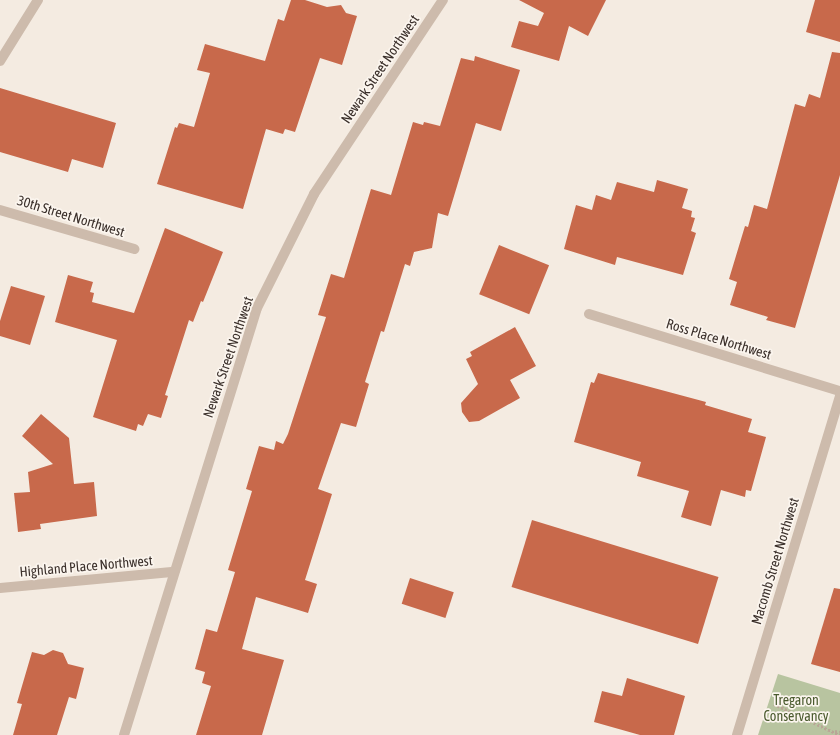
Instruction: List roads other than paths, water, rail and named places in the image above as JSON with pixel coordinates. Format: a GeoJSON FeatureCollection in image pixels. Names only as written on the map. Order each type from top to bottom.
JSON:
{"type":"FeatureCollection","features":[{"type":"Feature","properties":{"kind":"street"},"geometry":{"type":"LineString","coordinates":[[0,61],[38,0]]}},
{"type":"Feature","properties":{"kind":"street","name":"Newark Street Northwest"},"geometry":{"type":"LineString","coordinates":[[124,735],[243,347],[259,304],[314,194],[443,0]]}},
{"type":"Feature","properties":{"kind":"street","name":"30th Street Northwest"},"geometry":{"type":"LineString","coordinates":[[0,210],[134,249]]}},
{"type":"Feature","properties":{"kind":"street","name":"Ross Place Northwest"},"geometry":{"type":"LineString","coordinates":[[589,314],[840,391]]}},
{"type":"Feature","properties":{"kind":"street","name":"Macomb Street Northwest"},"geometry":{"type":"LineString","coordinates":[[737,735],[840,395]]}},
{"type":"Feature","properties":{"kind":"street","name":"Highland Place Northwest"},"geometry":{"type":"LineString","coordinates":[[0,588],[174,572]]}},
{"type":"Feature","properties":{"kind":"park label","name":"Tregaron Conservancy"},"geometry":{"type":"Point","coordinates":[796,708]}}]}
